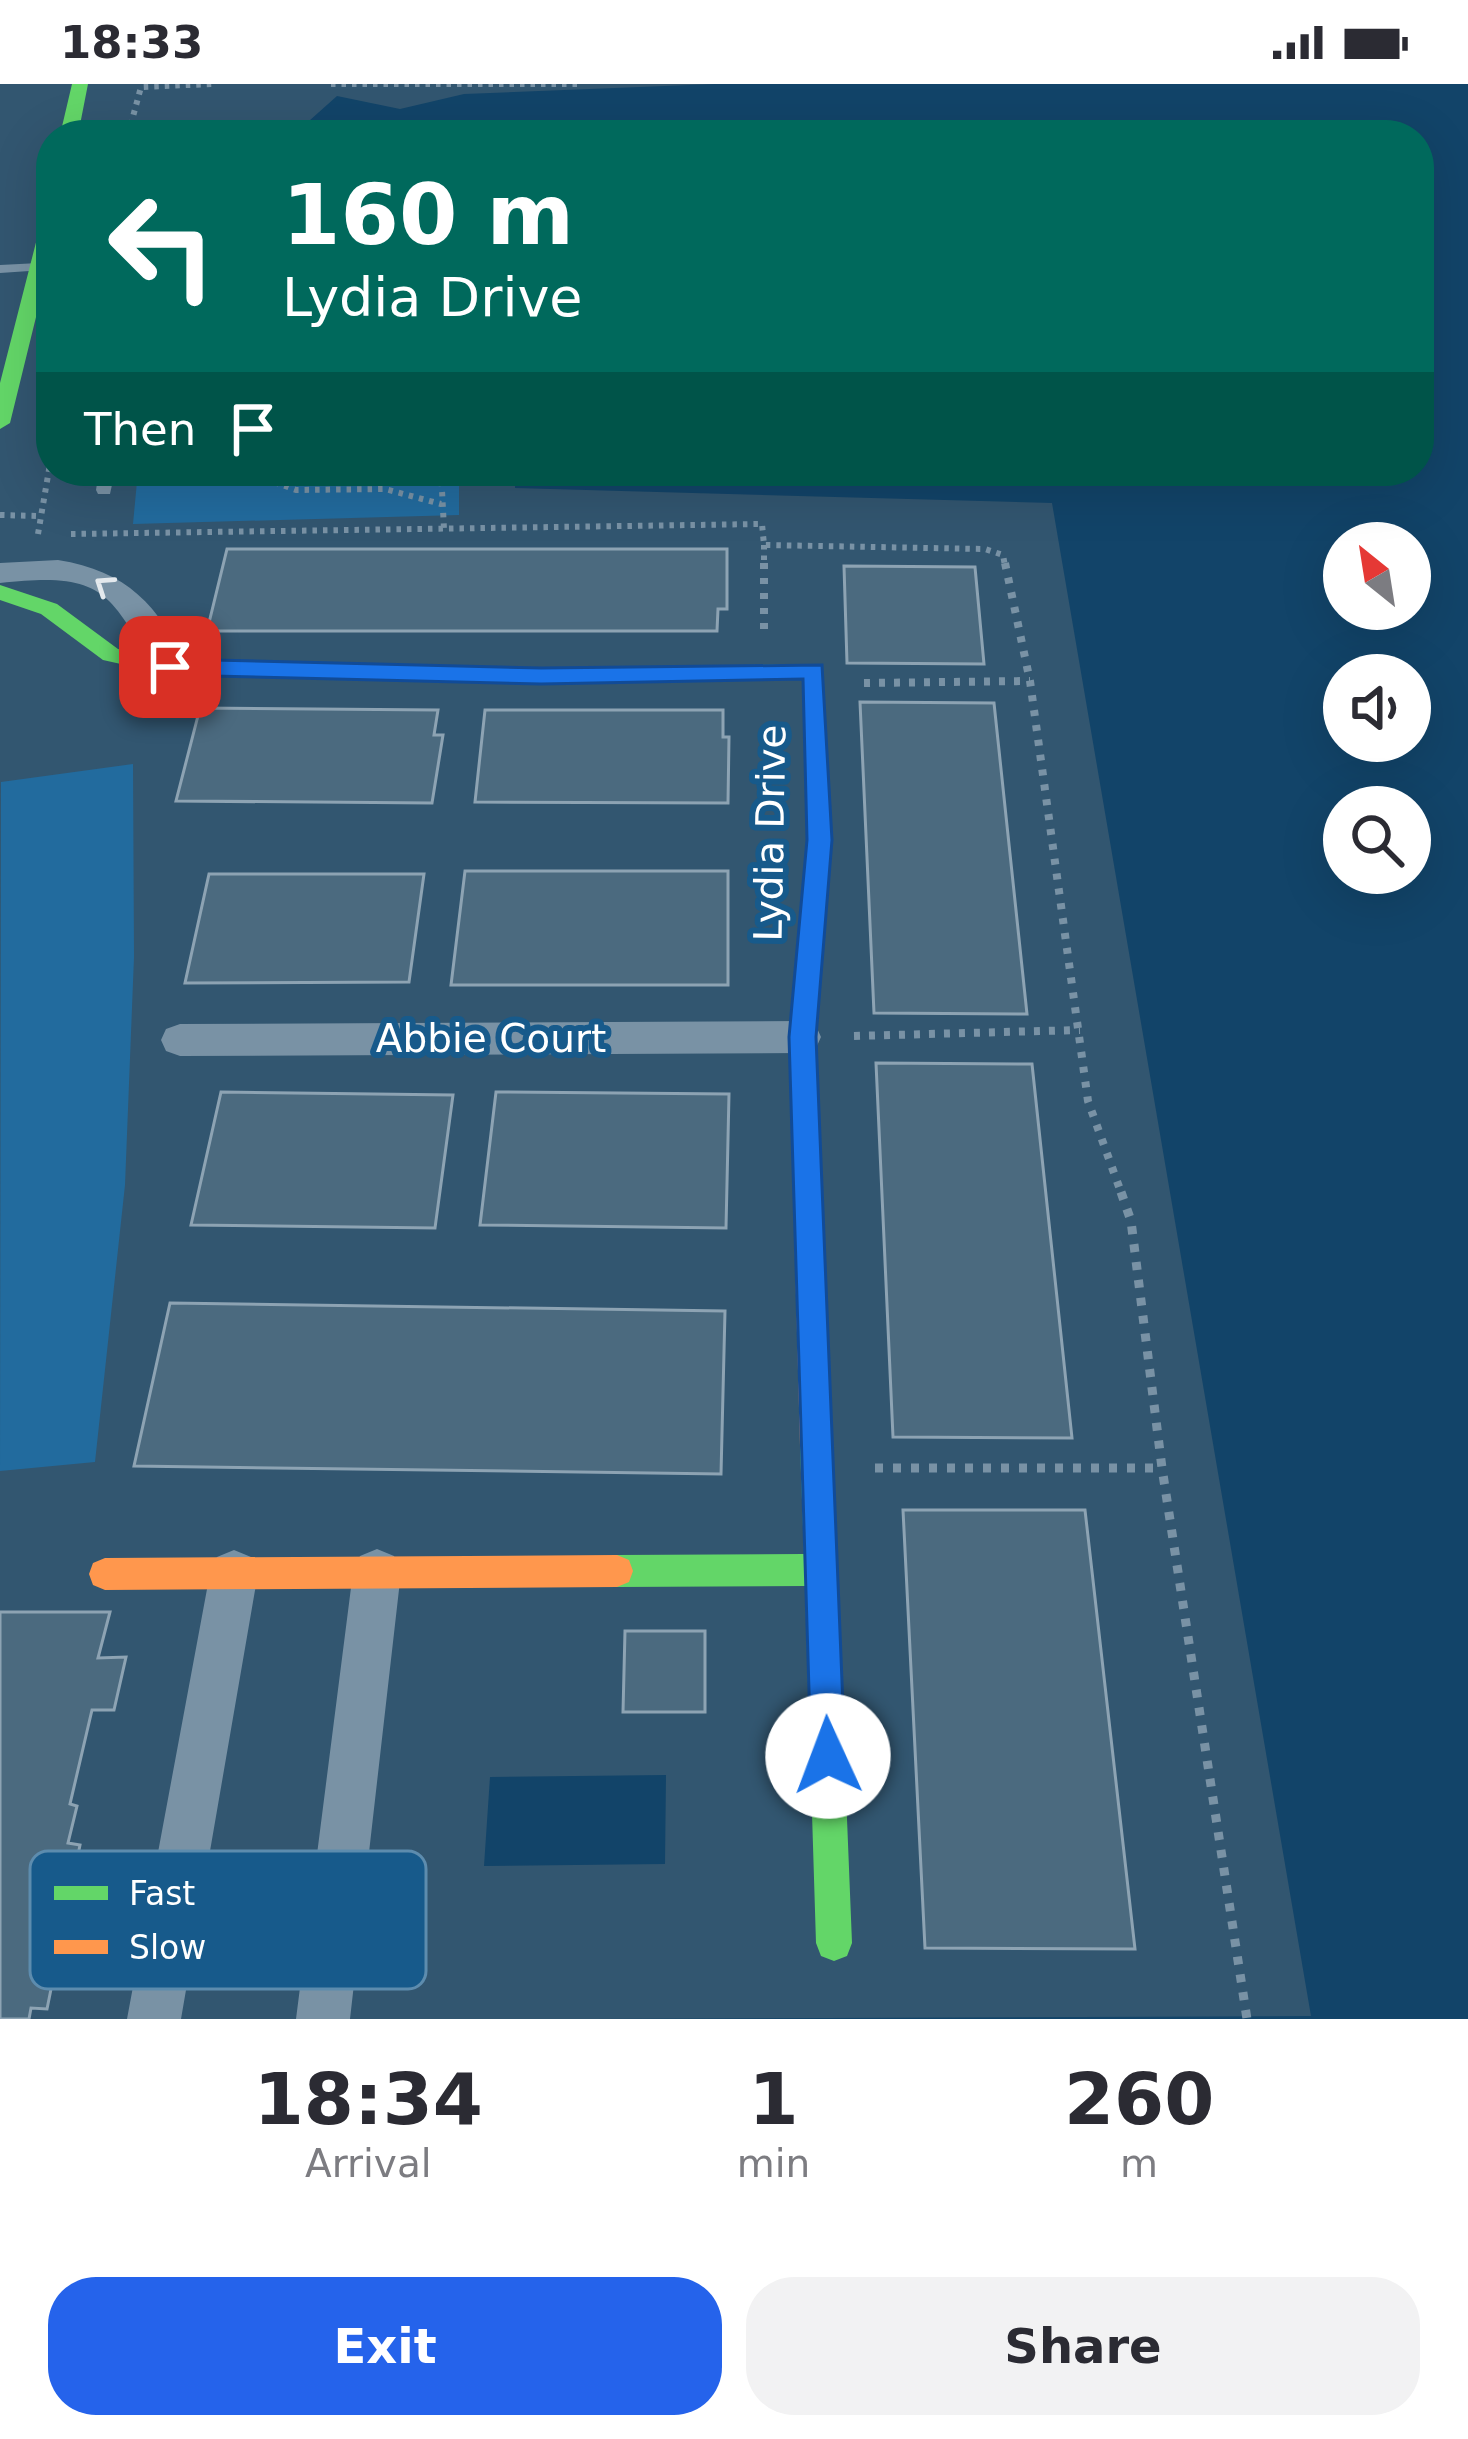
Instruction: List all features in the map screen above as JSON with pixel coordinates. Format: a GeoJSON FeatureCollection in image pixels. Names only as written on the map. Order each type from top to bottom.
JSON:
{"type":"FeatureCollection","features":[{"type":"Feature","properties":{"kind":"street"},"geometry":{"type":"LineString","coordinates":[[72,120],[80,84]]}},
{"type":"Feature","properties":{"kind":"street"},"geometry":{"type":"LineString","coordinates":[[0,422],[12,333],[36,281]]}},
{"type":"Feature","properties":{"kind":"street"},"geometry":{"type":"LineString","coordinates":[[0,573],[48,565],[98,575],[156,628],[170,667]]}},
{"type":"Feature","properties":{"kind":"street","name":"Lydia Drive"},"geometry":{"type":"LineString","coordinates":[[0,592],[49,609],[111,655],[170,667],[541,676],[814,670],[819,840],[802,1037],[834,1943]]}},
{"type":"Feature","properties":{"kind":"street","name":"Abbie Court"},"geometry":{"type":"LineString","coordinates":[[180,1040],[802,1037]]}},
{"type":"Feature","properties":{"kind":"street"},"geometry":{"type":"LineString","coordinates":[[105,1574],[822,1570]]}},
{"type":"Feature","properties":{"kind":"street"},"geometry":{"type":"LineString","coordinates":[[343,1851],[377,1572]]}},
{"type":"Feature","properties":{"kind":"street"},"geometry":{"type":"LineString","coordinates":[[184,1851],[234,1573]]}},
{"type":"Feature","properties":{"kind":"street"},"geometry":{"type":"LineString","coordinates":[[154,2019],[159,1989]]}},
{"type":"Feature","properties":{"kind":"street"},"geometry":{"type":"LineString","coordinates":[[323,2019],[327,1989]]}},
{"type":"Feature","properties":{"kind":"lane"},"geometry":{"type":"LineString","coordinates":[[0,269],[36,265]]}},
{"type":"Feature","properties":{"kind":"path"},"geometry":{"type":"LineString","coordinates":[[132,120],[142,87],[212,84]]}},
{"type":"Feature","properties":{"kind":"path"},"geometry":{"type":"LineString","coordinates":[[331,84],[581,84]]}},
{"type":"Feature","properties":{"kind":"path"},"geometry":{"type":"LineString","coordinates":[[285,486],[296,490],[386,489],[442,504]]}},
{"type":"Feature","properties":{"kind":"path"},"geometry":{"type":"LineString","coordinates":[[441,486],[444,529]]}},
{"type":"Feature","properties":{"kind":"path"},"geometry":{"type":"LineString","coordinates":[[0,514],[38,516]]}},
{"type":"Feature","properties":{"kind":"path"},"geometry":{"type":"LineString","coordinates":[[764,545],[764,671]]}},
{"type":"Feature","properties":{"kind":"path"},"geometry":{"type":"LineString","coordinates":[[814,684],[1030,681]]}},
{"type":"Feature","properties":{"kind":"path"},"geometry":{"type":"LineString","coordinates":[[802,1037],[1080,1030]]}},
{"type":"Feature","properties":{"kind":"path"},"geometry":{"type":"LineString","coordinates":[[818,1468],[1162,1468]]}},
{"type":"Feature","properties":{"kind":"path"},"geometry":{"type":"LineString","coordinates":[[1241,1977],[1247,2019]]}},
{"type":"Feature","properties":{"kind":"shaded area"},"geometry":{"type":"Polygon","coordinates":[[[715,84],[1468,84],[1468,2019],[593,2019],[1311,2016],[1052,503],[515,488],[1434,486],[1434,120],[310,120],[337,96],[400,109],[464,94],[715,84]]]}},
{"type":"Feature","properties":{"kind":"shaded area"},"geometry":{"type":"Polygon","coordinates":[[[137,486],[459,486],[459,515],[133,524],[137,486]]]}},
{"type":"Feature","properties":{"kind":"shaded area"},"geometry":{"type":"Polygon","coordinates":[[[133,764],[134,957],[125,1185],[95,1462],[0,1471],[1,782],[133,764]]]}},
{"type":"Feature","properties":{"kind":"shaded area"},"geometry":{"type":"Polygon","coordinates":[[[666,1775],[665,1864],[484,1866],[490,1777],[666,1775]]]}},
{"type":"Feature","properties":{"kind":"building"},"geometry":{"type":"Polygon","coordinates":[[[227,549],[727,549],[727,609],[718,609],[717,631],[207,631],[227,549]]]}},
{"type":"Feature","properties":{"kind":"building"},"geometry":{"type":"Polygon","coordinates":[[[844,566],[975,567],[984,664],[847,663],[844,566]]]}},
{"type":"Feature","properties":{"kind":"building"},"geometry":{"type":"Polygon","coordinates":[[[860,702],[994,703],[1027,1014],[874,1013],[860,702]]]}},
{"type":"Feature","properties":{"kind":"building"},"geometry":{"type":"Polygon","coordinates":[[[200,708],[438,710],[434,735],[443,735],[432,803],[176,801],[200,708]]]}},
{"type":"Feature","properties":{"kind":"building"},"geometry":{"type":"Polygon","coordinates":[[[485,710],[723,710],[723,737],[729,737],[728,803],[475,802],[485,710]]]}},
{"type":"Feature","properties":{"kind":"building"},"geometry":{"type":"Polygon","coordinates":[[[465,871],[728,871],[728,985],[451,985],[465,871]]]}},
{"type":"Feature","properties":{"kind":"building"},"geometry":{"type":"Polygon","coordinates":[[[209,874],[424,874],[409,982],[185,983],[209,874]]]}},
{"type":"Feature","properties":{"kind":"building"},"geometry":{"type":"Polygon","coordinates":[[[876,1063],[1032,1064],[1072,1438],[893,1437],[876,1063]]]}},
{"type":"Feature","properties":{"kind":"building"},"geometry":{"type":"Polygon","coordinates":[[[221,1092],[453,1095],[435,1228],[191,1225],[221,1092]]]}},
{"type":"Feature","properties":{"kind":"building"},"geometry":{"type":"Polygon","coordinates":[[[496,1092],[729,1094],[726,1228],[480,1225],[496,1092]]]}},
{"type":"Feature","properties":{"kind":"building"},"geometry":{"type":"Polygon","coordinates":[[[170,1303],[725,1311],[721,1474],[134,1466],[170,1303]]]}},
{"type":"Feature","properties":{"kind":"building"},"geometry":{"type":"Polygon","coordinates":[[[903,1510],[1085,1510],[1135,1949],[925,1948],[903,1510]]]}},
{"type":"Feature","properties":{"kind":"building"},"geometry":{"type":"Polygon","coordinates":[[[0,1612],[110,1612],[98,1658],[126,1657],[114,1710],[92,1710],[70,1804],[77,1806],[68,1843],[80,1845],[79,1851],[30,1851],[30,1989],[51,1989],[47,2009],[31,2008],[29,2019],[0,2019],[0,1612]]]}},
{"type":"Feature","properties":{"kind":"building"},"geometry":{"type":"Polygon","coordinates":[[[625,1631],[705,1631],[705,1712],[623,1712],[625,1631]]]}},
{"type":"Feature","properties":{"kind":"traffic: fast"},"geometry":{"type":"LineString","coordinates":[[72,120],[80,84]]}},
{"type":"Feature","properties":{"kind":"traffic: fast"},"geometry":{"type":"LineString","coordinates":[[0,423],[36,279]]}},
{"type":"Feature","properties":{"kind":"traffic: fast"},"geometry":{"type":"LineString","coordinates":[[0,592],[49,609],[111,655],[170,667],[540,676],[814,670],[819,840],[802,1033]]}},
{"type":"Feature","properties":{"kind":"traffic: fast"},"geometry":{"type":"LineString","coordinates":[[816,1446],[834,1943]]}},
{"type":"Feature","properties":{"kind":"traffic: fast"},"geometry":{"type":"LineString","coordinates":[[617,1571],[822,1570]]}},
{"type":"Feature","properties":{"kind":"traffic: slow"},"geometry":{"type":"LineString","coordinates":[[802,1033],[816,1446]]}},
{"type":"Feature","properties":{"kind":"traffic: slow"},"geometry":{"type":"LineString","coordinates":[[105,1574],[617,1571]]}},
{"type":"Feature","properties":{"kind":"route"},"geometry":{"type":"LineString","coordinates":[[170,667],[541,676],[814,670],[819,840],[802,1037],[828,1756]]}}]}
